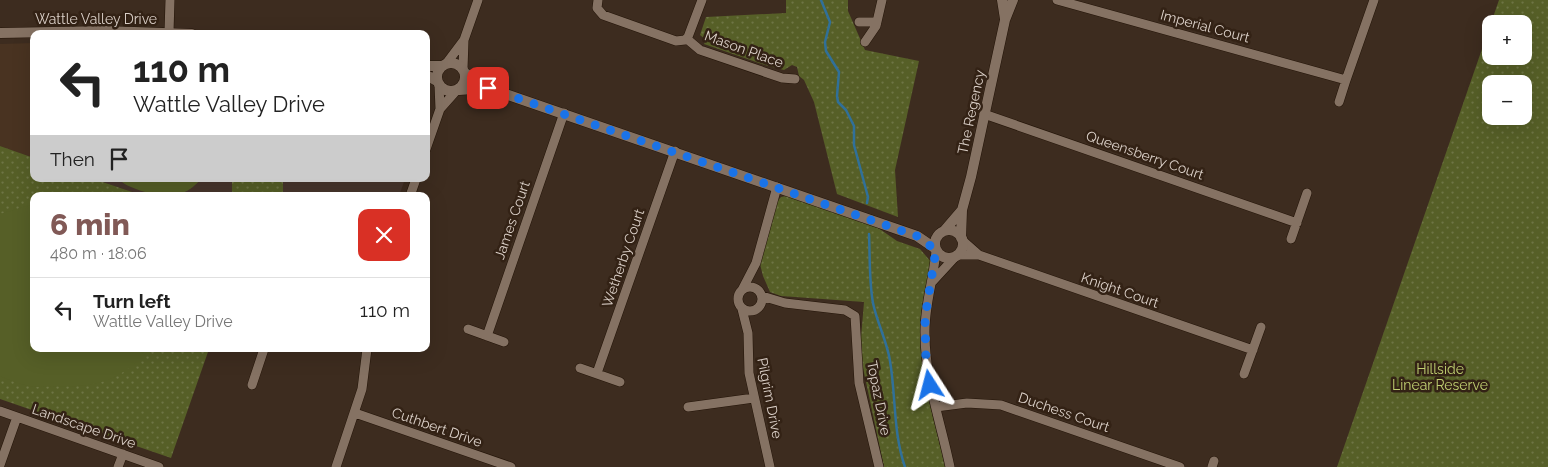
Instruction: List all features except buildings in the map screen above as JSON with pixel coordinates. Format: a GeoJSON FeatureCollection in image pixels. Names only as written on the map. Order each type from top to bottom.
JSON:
{"type":"FeatureCollection","features":[{"type":"Feature","properties":{"kind":"street"},"geometry":{"type":"LineString","coordinates":[[169,30],[170,0]]}},
{"type":"Feature","properties":{"kind":"street"},"geometry":{"type":"LineString","coordinates":[[440,109],[465,83],[464,40],[478,0]]}},
{"type":"Feature","properties":{"kind":"street"},"geometry":{"type":"LineString","coordinates":[[598,0],[597,8],[603,15],[672,40],[680,41],[686,39],[692,29],[702,0]]}},
{"type":"Feature","properties":{"kind":"street"},"geometry":{"type":"LineString","coordinates":[[865,42],[873,32],[882,0]]}},
{"type":"Feature","properties":{"kind":"street","name":"The Regency"},"geometry":{"type":"LineString","coordinates":[[1002,0],[1005,20]]}},
{"type":"Feature","properties":{"kind":"street","name":"The Regency"},"geometry":{"type":"LineString","coordinates":[[962,239],[962,210],[971,178],[1005,20],[1013,0]]}},
{"type":"Feature","properties":{"kind":"street","name":"Imperial Court"},"geometry":{"type":"LineString","coordinates":[[1057,0],[1346,80]]}},
{"type":"Feature","properties":{"kind":"street"},"geometry":{"type":"LineString","coordinates":[[1339,102],[1374,0]]}},
{"type":"Feature","properties":{"kind":"street"},"geometry":{"type":"LineString","coordinates":[[859,22],[877,22]]}},
{"type":"Feature","properties":{"kind":"street","name":"Wattle Valley Drive"},"geometry":{"type":"LineString","coordinates":[[0,33],[30,33]]}},
{"type":"Feature","properties":{"kind":"street","name":"Mason Place"},"geometry":{"type":"LineString","coordinates":[[686,39],[700,50],[782,78],[795,79]]}},
{"type":"Feature","properties":{"kind":"street"},"geometry":{"type":"LineString","coordinates":[[430,138],[440,109],[437,73],[464,40]]}},
{"type":"Feature","properties":{"kind":"street"},"geometry":{"type":"LineString","coordinates":[[430,66],[455,63],[488,88],[917,236],[942,256],[947,258],[957,256]]}},
{"type":"Feature","properties":{"kind":"street"},"geometry":{"type":"LineString","coordinates":[[430,78],[444,90],[488,88]]}},
{"type":"Feature","properties":{"kind":"street","name":"James Court"},"geometry":{"type":"LineString","coordinates":[[487,336],[564,113]]}},
{"type":"Feature","properties":{"kind":"street","name":"Queensberry Court"},"geometry":{"type":"LineString","coordinates":[[984,114],[1297,223]]}},
{"type":"Feature","properties":{"kind":"street","name":"Wetherby Court"},"geometry":{"type":"LineString","coordinates":[[597,374],[675,151]]}},
{"type":"Feature","properties":{"kind":"street"},"geometry":{"type":"LineString","coordinates":[[756,263],[759,292],[757,309],[750,312],[742,309],[737,299],[756,263],[777,187]]}},
{"type":"Feature","properties":{"kind":"street"},"geometry":{"type":"LineString","coordinates":[[1291,240],[1307,193]]}},
{"type":"Feature","properties":{"kind":"street","name":"The Regency"},"geometry":{"type":"LineString","coordinates":[[942,232],[962,210]]}},
{"type":"Feature","properties":{"kind":"street"},"geometry":{"type":"LineString","coordinates":[[942,232],[936,240],[932,282],[926,305],[924,335],[926,362],[950,467]]}},
{"type":"Feature","properties":{"kind":"street"},"geometry":{"type":"LineString","coordinates":[[917,236],[956,232],[962,239],[962,248],[957,256],[932,282]]}},
{"type":"Feature","properties":{"kind":"street","name":"Knight Court"},"geometry":{"type":"LineString","coordinates":[[962,239],[979,255]]}},
{"type":"Feature","properties":{"kind":"street","name":"Knight Court"},"geometry":{"type":"LineString","coordinates":[[957,256],[979,255],[1253,350]]}},
{"type":"Feature","properties":{"kind":"street"},"geometry":{"type":"LineString","coordinates":[[742,290],[749,287],[759,292]]}},
{"type":"Feature","properties":{"kind":"street","name":"Topaz Drive"},"geometry":{"type":"LineString","coordinates":[[759,292],[785,303],[845,310],[855,316],[859,383],[880,467]]}},
{"type":"Feature","properties":{"kind":"street","name":"Topaz Drive"},"geometry":{"type":"LineString","coordinates":[[757,309],[785,303]]}},
{"type":"Feature","properties":{"kind":"street","name":"Pilgrim Drive"},"geometry":{"type":"LineString","coordinates":[[742,309],[748,333],[749,373],[770,467]]}},
{"type":"Feature","properties":{"kind":"street","name":"Pilgrim Drive"},"geometry":{"type":"LineString","coordinates":[[748,333],[757,309]]}},
{"type":"Feature","properties":{"kind":"street"},"geometry":{"type":"LineString","coordinates":[[1244,374],[1261,327]]}},
{"type":"Feature","properties":{"kind":"street"},"geometry":{"type":"LineString","coordinates":[[468,329],[504,342]]}},
{"type":"Feature","properties":{"kind":"street"},"geometry":{"type":"LineString","coordinates":[[252,385],[263,352]]}},
{"type":"Feature","properties":{"kind":"street"},"geometry":{"type":"LineString","coordinates":[[336,467],[355,413],[363,380],[367,352]]}},
{"type":"Feature","properties":{"kind":"street"},"geometry":{"type":"LineString","coordinates":[[580,368],[620,382]]}},
{"type":"Feature","properties":{"kind":"street"},"geometry":{"type":"LineString","coordinates":[[688,407],[754,398]]}},
{"type":"Feature","properties":{"kind":"street","name":"Duchess Court"},"geometry":{"type":"LineString","coordinates":[[936,407],[967,403],[1000,405],[1180,467]]}},
{"type":"Feature","properties":{"kind":"street","name":"Landscape Drive"},"geometry":{"type":"LineString","coordinates":[[0,412],[159,467]]}},
{"type":"Feature","properties":{"kind":"street","name":"Cuthbert Drive"},"geometry":{"type":"LineString","coordinates":[[355,413],[511,467]]}},
{"type":"Feature","properties":{"kind":"street"},"geometry":{"type":"LineString","coordinates":[[0,465],[17,417]]}},
{"type":"Feature","properties":{"kind":"street"},"geometry":{"type":"LineString","coordinates":[[118,467],[123,454]]}},
{"type":"Feature","properties":{"kind":"shaded area"},"geometry":{"type":"Polygon","coordinates":[[[30,43],[30,157],[0,146],[0,44],[30,43]]]}},
{"type":"Feature","properties":{"kind":"shaded area"},"geometry":{"type":"Polygon","coordinates":[[[103,182],[404,182],[400,192],[132,192],[103,182]]]}},
{"type":"Feature","properties":{"kind":"green space"},"geometry":{"type":"Polygon","coordinates":[[[786,0],[848,0],[848,11],[865,50],[919,61],[895,170],[898,217],[837,194],[814,102],[804,80],[799,76],[797,67],[792,65],[784,70],[704,44],[706,40],[700,35],[706,17],[786,13],[786,0]]]}},
{"type":"Feature","properties":{"kind":"green space","name":"Hillside Linear Reserve"},"geometry":{"type":"Polygon","coordinates":[[[1499,0],[1548,0],[1548,467],[1337,467],[1482,49],[1482,65],[1532,65],[1532,15],[1494,15],[1499,0]]]}},
{"type":"Feature","properties":{"kind":"green space"},"geometry":{"type":"Polygon","coordinates":[[[0,146],[30,157],[30,182],[103,182],[132,192],[30,192],[30,352],[208,352],[171,458],[0,399],[0,146]]]}},
{"type":"Feature","properties":{"kind":"green space"},"geometry":{"type":"Polygon","coordinates":[[[122,182],[198,182],[185,192],[145,192],[122,182]]]}},
{"type":"Feature","properties":{"kind":"green space"},"geometry":{"type":"Polygon","coordinates":[[[232,182],[283,182],[283,192],[232,192],[232,182]]]}},
{"type":"Feature","properties":{"kind":"green space"},"geometry":{"type":"Polygon","coordinates":[[[791,195],[871,223],[897,241],[920,249],[932,263],[921,311],[920,345],[928,397],[945,467],[884,467],[862,363],[861,338],[864,302],[781,296],[770,292],[760,264],[776,203],[781,197],[791,195]]]}},
{"type":"Feature","properties":{"kind":"green space"},"geometry":{"type":"Polygon","coordinates":[[[30,205],[30,352],[146,352],[128,369],[105,381],[81,386],[31,386],[0,376],[0,214],[30,205]]]}},
{"type":"Feature","properties":{"kind":"waterway"},"geometry":{"type":"LineString","coordinates":[[821,0],[830,22],[825,42],[826,51],[839,72],[838,102],[846,110],[854,126],[854,145],[868,197],[867,203]]}},
{"type":"Feature","properties":{"kind":"waterway"},"geometry":{"type":"LineString","coordinates":[[869,234],[870,278],[873,303],[889,354],[898,441],[905,467]]}},
{"type":"Feature","properties":{"kind":"route"},"geometry":{"type":"LineString","coordinates":[[488,88],[580,118],[917,236],[936,249],[932,282],[926,305],[924,335],[930,385]]}}]}
